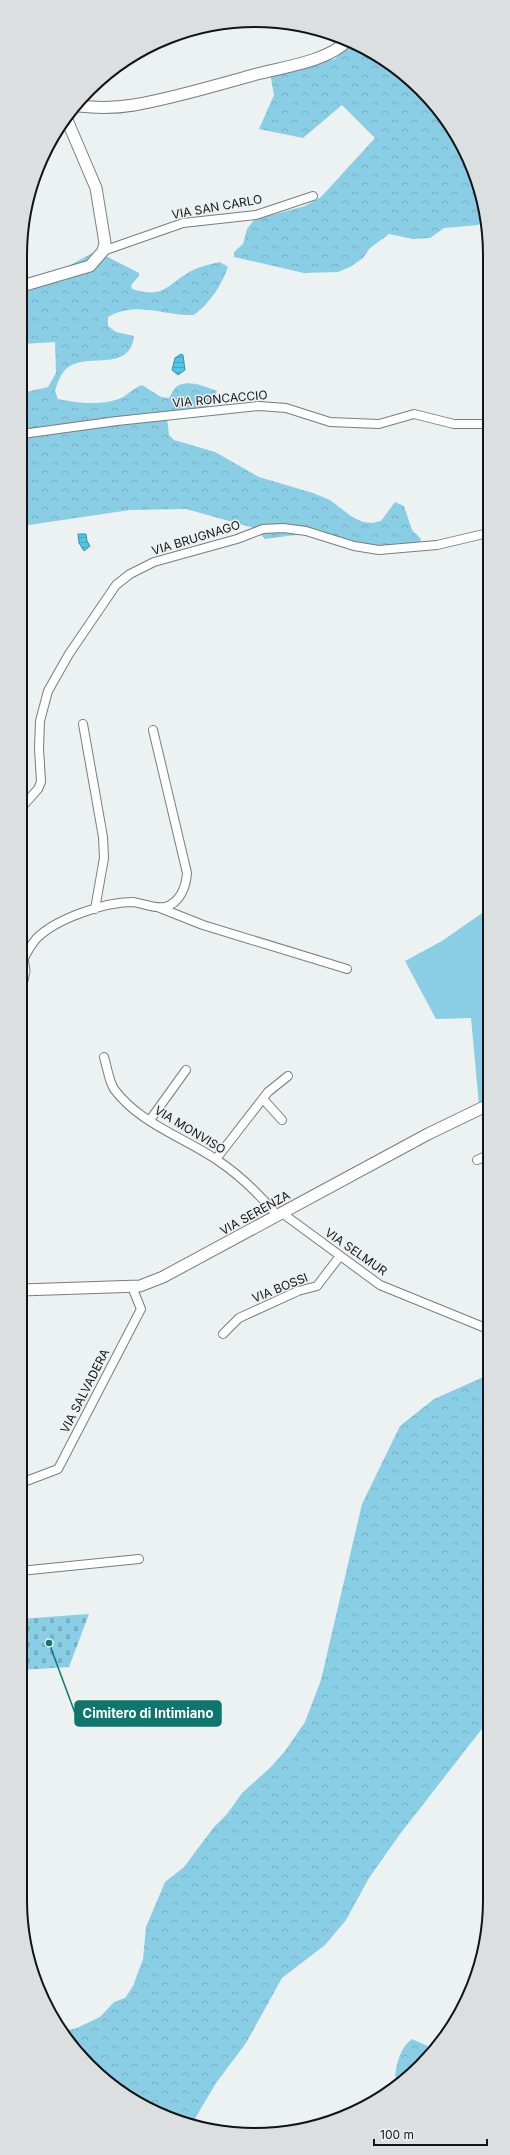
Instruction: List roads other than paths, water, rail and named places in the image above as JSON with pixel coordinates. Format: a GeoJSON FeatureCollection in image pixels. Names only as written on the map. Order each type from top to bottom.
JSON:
{"type":"FeatureCollection","features":[{"type":"Feature","properties":{"kind":"street"},"geometry":{"type":"LineString","coordinates":[[83,106],[110,107],[133,105],[213,86],[317,58],[335,50],[343,44]]}},
{"type":"Feature","properties":{"kind":"street"},"geometry":{"type":"LineString","coordinates":[[27,285],[90,266],[103,251],[105,243],[96,188],[68,123]]}},
{"type":"Feature","properties":{"kind":"street","name":"VIA SAN CARLO"},"geometry":{"type":"LineString","coordinates":[[103,251],[183,223],[256,215],[313,196]]}},
{"type":"Feature","properties":{"kind":"street","name":"VIA RONCACCIO"},"geometry":{"type":"LineString","coordinates":[[27,433],[117,421],[259,406],[286,408],[330,422],[379,424],[403,415],[414,414],[454,424],[483,424]]}},
{"type":"Feature","properties":{"kind":"street","name":"VIA BRUGNAGO"},"geometry":{"type":"LineString","coordinates":[[27,801],[38,789],[41,782],[39,748],[40,721],[48,691],[69,654],[116,585],[130,574],[154,562],[237,539],[263,529],[283,528],[306,531],[354,546],[379,550],[437,545],[483,534]]}},
{"type":"Feature","properties":{"kind":"street"},"geometry":{"type":"LineString","coordinates":[[82,724],[103,844],[102,875],[95,909]]}},
{"type":"Feature","properties":{"kind":"street"},"geometry":{"type":"LineString","coordinates":[[153,730],[187,873],[186,882],[176,901],[166,907],[157,907]]}},
{"type":"Feature","properties":{"kind":"street"},"geometry":{"type":"LineString","coordinates":[[27,950],[37,938],[50,929],[95,909],[118,903],[134,902],[157,907],[203,926],[347,969]]}},
{"type":"Feature","properties":{"kind":"street","name":"VIA MONVISO"},"geometry":{"type":"LineString","coordinates":[[104,1058],[113,1088],[131,1107],[216,1159],[244,1179],[280,1214]]}},
{"type":"Feature","properties":{"kind":"street"},"geometry":{"type":"LineString","coordinates":[[150,1120],[186,1070]]}},
{"type":"Feature","properties":{"kind":"street"},"geometry":{"type":"LineString","coordinates":[[216,1159],[268,1092],[288,1076]]}},
{"type":"Feature","properties":{"kind":"street"},"geometry":{"type":"LineString","coordinates":[[263,1099],[282,1120]]}},
{"type":"Feature","properties":{"kind":"street","name":"VIA SERENZA"},"geometry":{"type":"LineString","coordinates":[[27,1290],[132,1287],[140,1286],[163,1277],[428,1134],[483,1107]]}},
{"type":"Feature","properties":{"kind":"street"},"geometry":{"type":"LineString","coordinates":[[477,1160],[483,1157]]}},
{"type":"Feature","properties":{"kind":"street","name":"VIA SELMUR"},"geometry":{"type":"LineString","coordinates":[[280,1214],[380,1285],[483,1327]]}},
{"type":"Feature","properties":{"kind":"street","name":"VIA BOSSI"},"geometry":{"type":"LineString","coordinates":[[223,1334],[239,1318],[298,1291],[317,1286],[340,1256]]}},
{"type":"Feature","properties":{"kind":"street","name":"VIA SALVADERA"},"geometry":{"type":"LineString","coordinates":[[27,1480],[58,1469],[141,1309],[132,1287]]}},
{"type":"Feature","properties":{"kind":"street"},"geometry":{"type":"LineString","coordinates":[[27,1570],[138,1558]]}},
{"type":"Feature","properties":{"kind":"place","name":"Cimitero di Intimiano"},"geometry":{"type":"Point","coordinates":[49,1643]}}]}
